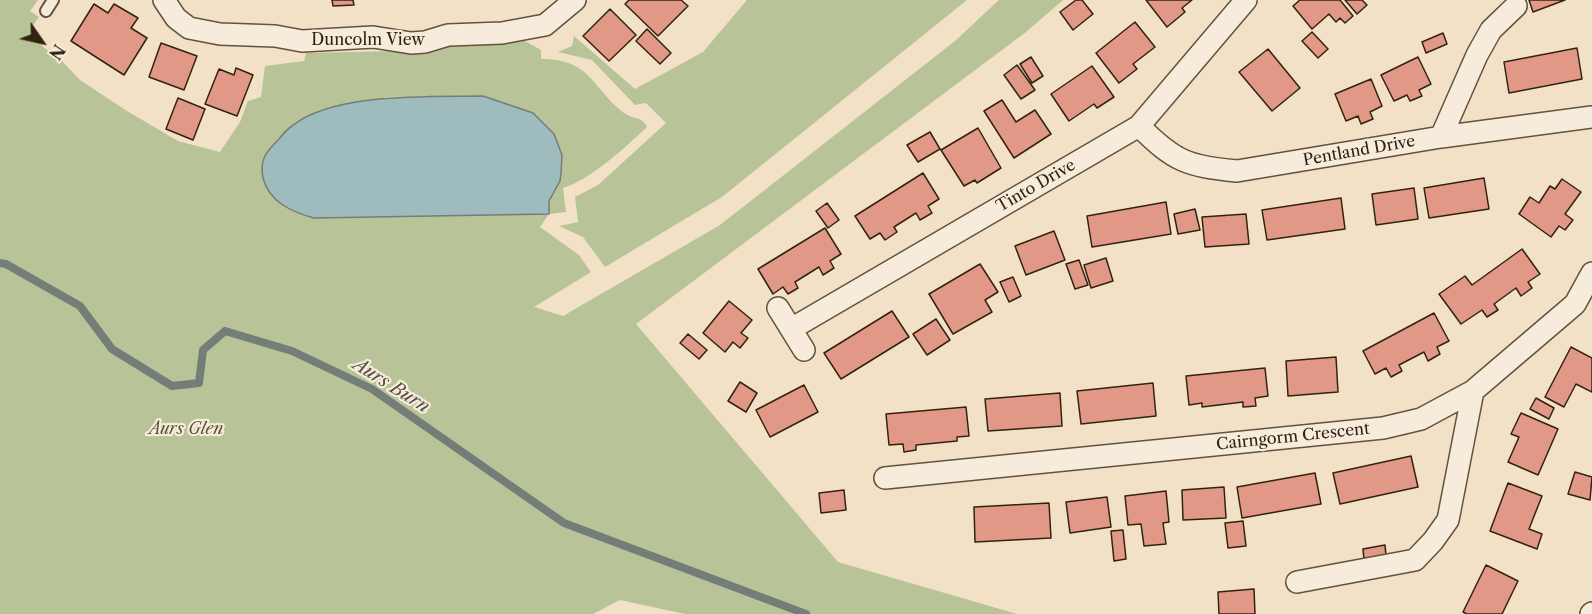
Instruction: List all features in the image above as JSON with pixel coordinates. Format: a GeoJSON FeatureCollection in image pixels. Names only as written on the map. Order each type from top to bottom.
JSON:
{"type":"FeatureCollection","features":[{"type":"Feature","properties":{"kind":"street","name":"Duncolm View"},"geometry":{"type":"LineString","coordinates":[[164,0],[176,18],[189,27],[220,34],[275,36],[302,40],[373,37],[411,43],[425,42],[447,35],[502,33],[546,25],[576,0]]}},
{"type":"Feature","properties":{"kind":"street","name":"Tinto Drive"},"geometry":{"type":"LineString","coordinates":[[791,329],[1139,126],[1246,0]]}},
{"type":"Feature","properties":{"kind":"street"},"geometry":{"type":"LineString","coordinates":[[1441,137],[1477,55],[1491,30],[1516,6]]}},
{"type":"Feature","properties":{"kind":"street","name":"Pentland Drive"},"geometry":{"type":"LineString","coordinates":[[1139,126],[1162,149],[1180,160],[1204,168],[1237,171],[1441,137],[1592,117]]}},
{"type":"Feature","properties":{"kind":"street","name":"Cairngorm Crescent"},"geometry":{"type":"LineString","coordinates":[[885,478],[937,479],[1383,428],[1421,419],[1473,391],[1584,308],[1592,273]]}},
{"type":"Feature","properties":{"kind":"street"},"geometry":{"type":"LineString","coordinates":[[778,308],[804,350]]}},
{"type":"Feature","properties":{"kind":"street"},"geometry":{"type":"LineString","coordinates":[[1297,582],[1415,560],[1434,541],[1448,520],[1473,391]]}},
{"type":"Feature","properties":{"kind":"lane"},"geometry":{"type":"LineString","coordinates":[[46,11],[53,0]]}},
{"type":"Feature","properties":{"kind":"green space","name":"Aurs Glen"},"geometry":{"type":"Polygon","coordinates":[[[0,0],[38,0],[30,11],[39,17],[32,27],[43,47],[60,59],[80,80],[178,141],[220,152],[240,122],[248,101],[261,97],[265,66],[304,61],[306,53],[396,51],[444,44],[525,41],[541,50],[541,59],[558,60],[581,69],[624,113],[640,119],[647,127],[585,178],[563,188],[566,212],[549,214],[540,227],[579,255],[591,272],[534,307],[563,316],[720,225],[955,41],[999,0],[1063,0],[1026,32],[636,324],[838,562],[1017,614],[685,614],[620,600],[593,614],[0,614],[0,0]],[[483,96],[384,97],[549,214],[549,201],[560,181],[533,113],[483,96]]]}},
{"type":"Feature","properties":{"kind":"green space"},"geometry":{"type":"Polygon","coordinates":[[[747,0],[967,0],[722,197],[605,267],[583,237],[559,226],[578,222],[575,197],[598,185],[666,123],[646,103],[635,105],[592,60],[558,52],[572,46],[574,36],[635,89],[703,52],[747,0]]]}},
{"type":"Feature","properties":{"kind":"water"},"geometry":{"type":"Polygon","coordinates":[[[483,96],[533,113],[554,134],[562,155],[561,174],[560,181],[549,201],[549,214],[314,218],[282,205],[270,194],[266,186],[262,171],[263,160],[288,129],[310,115],[332,107],[383,99],[483,96]]]}},
{"type":"Feature","properties":{"kind":"building"},"geometry":{"type":"Polygon","coordinates":[[[332,0],[353,0],[354,5],[333,6],[332,0]]]}},
{"type":"Feature","properties":{"kind":"building"},"geometry":{"type":"Polygon","coordinates":[[[629,0],[681,0],[688,6],[658,36],[625,4],[629,0]]]}},
{"type":"Feature","properties":{"kind":"building"},"geometry":{"type":"Polygon","coordinates":[[[1076,0],[1082,0],[1093,14],[1073,30],[1060,12],[1076,0]]]}},
{"type":"Feature","properties":{"kind":"building"},"geometry":{"type":"Polygon","coordinates":[[[1146,0],[1192,0],[1182,8],[1185,12],[1167,27],[1146,0]]]}},
{"type":"Feature","properties":{"kind":"building"},"geometry":{"type":"Polygon","coordinates":[[[1300,0],[1340,0],[1353,16],[1345,23],[1340,18],[1336,22],[1329,14],[1312,29],[1293,6],[1300,0]]]}},
{"type":"Feature","properties":{"kind":"building"},"geometry":{"type":"Polygon","coordinates":[[[1345,0],[1362,0],[1367,5],[1357,14],[1345,0]]]}},
{"type":"Feature","properties":{"kind":"building"},"geometry":{"type":"Polygon","coordinates":[[[1529,0],[1565,0],[1533,12],[1529,0]]]}},
{"type":"Feature","properties":{"kind":"building"},"geometry":{"type":"Polygon","coordinates":[[[94,4],[108,13],[114,4],[138,18],[131,28],[147,38],[124,75],[71,41],[94,4]]]}},
{"type":"Feature","properties":{"kind":"building"},"geometry":{"type":"Polygon","coordinates":[[[610,9],[636,35],[609,61],[583,36],[610,9]]]}},
{"type":"Feature","properties":{"kind":"building"},"geometry":{"type":"Polygon","coordinates":[[[1135,22],[1155,47],[1133,64],[1137,69],[1119,83],[1096,53],[1135,22]]]}},
{"type":"Feature","properties":{"kind":"building"},"geometry":{"type":"Polygon","coordinates":[[[647,29],[671,53],[660,64],[636,41],[647,29]]]}},
{"type":"Feature","properties":{"kind":"building"},"geometry":{"type":"Polygon","coordinates":[[[1312,32],[1328,49],[1318,58],[1302,41],[1312,32]]]}},
{"type":"Feature","properties":{"kind":"building"},"geometry":{"type":"Polygon","coordinates":[[[1443,33],[1447,44],[1426,53],[1422,42],[1443,33]]]}},
{"type":"Feature","properties":{"kind":"building"},"geometry":{"type":"Polygon","coordinates":[[[161,43],[197,56],[184,90],[149,77],[161,43]]]}},
{"type":"Feature","properties":{"kind":"building"},"geometry":{"type":"Polygon","coordinates":[[[1577,48],[1582,79],[1509,93],[1504,62],[1577,48]]]}},
{"type":"Feature","properties":{"kind":"building"},"geometry":{"type":"Polygon","coordinates":[[[1268,49],[1300,88],[1272,111],[1239,72],[1268,49]]]}},
{"type":"Feature","properties":{"kind":"building"},"geometry":{"type":"Polygon","coordinates":[[[1031,57],[1043,76],[1032,83],[1020,64],[1031,57]]]}},
{"type":"Feature","properties":{"kind":"building"},"geometry":{"type":"Polygon","coordinates":[[[1418,57],[1431,84],[1419,90],[1422,96],[1410,101],[1407,95],[1394,101],[1381,75],[1418,57]]]}},
{"type":"Feature","properties":{"kind":"building"},"geometry":{"type":"Polygon","coordinates":[[[1017,65],[1035,90],[1021,99],[1004,75],[1017,65]]]}},
{"type":"Feature","properties":{"kind":"building"},"geometry":{"type":"Polygon","coordinates":[[[1092,66],[1114,97],[1097,108],[1094,104],[1069,121],[1051,94],[1092,66]]]}},
{"type":"Feature","properties":{"kind":"building"},"geometry":{"type":"Polygon","coordinates":[[[236,68],[253,75],[237,116],[205,104],[219,69],[234,75],[236,68]]]}},
{"type":"Feature","properties":{"kind":"building"},"geometry":{"type":"Polygon","coordinates":[[[1371,79],[1382,106],[1370,112],[1373,119],[1361,124],[1358,116],[1346,121],[1335,94],[1371,79]]]}},
{"type":"Feature","properties":{"kind":"building"},"geometry":{"type":"Polygon","coordinates":[[[178,98],[205,109],[193,140],[166,129],[178,98]]]}},
{"type":"Feature","properties":{"kind":"building"},"geometry":{"type":"Polygon","coordinates":[[[1002,100],[1016,122],[1035,110],[1051,134],[1014,158],[984,111],[1002,100]]]}},
{"type":"Feature","properties":{"kind":"building"},"geometry":{"type":"Polygon","coordinates":[[[978,128],[1001,168],[977,183],[975,180],[964,186],[941,150],[978,128]]]}},
{"type":"Feature","properties":{"kind":"building"},"geometry":{"type":"Polygon","coordinates":[[[930,132],[940,149],[918,162],[907,145],[930,132]]]}},
{"type":"Feature","properties":{"kind":"building"},"geometry":{"type":"Polygon","coordinates":[[[923,173],[939,199],[928,206],[932,213],[920,220],[916,213],[894,227],[897,232],[885,240],[880,233],[870,239],[855,216],[923,173]]]}},
{"type":"Feature","properties":{"kind":"building"},"geometry":{"type":"Polygon","coordinates":[[[1484,178],[1489,209],[1429,218],[1424,188],[1484,178]]]}},
{"type":"Feature","properties":{"kind":"building"},"geometry":{"type":"Polygon","coordinates":[[[1562,179],[1581,192],[1565,214],[1573,220],[1565,230],[1559,226],[1551,237],[1519,214],[1530,197],[1539,203],[1550,186],[1555,189],[1562,179]]]}},
{"type":"Feature","properties":{"kind":"building"},"geometry":{"type":"Polygon","coordinates":[[[1414,188],[1418,219],[1376,225],[1372,194],[1414,188]]]}},
{"type":"Feature","properties":{"kind":"building"},"geometry":{"type":"Polygon","coordinates":[[[1341,198],[1345,229],[1267,240],[1262,210],[1341,198]]]}},
{"type":"Feature","properties":{"kind":"building"},"geometry":{"type":"Polygon","coordinates":[[[1166,202],[1171,234],[1092,247],[1087,216],[1166,202]]]}},
{"type":"Feature","properties":{"kind":"building"},"geometry":{"type":"Polygon","coordinates":[[[827,203],[839,220],[828,228],[816,211],[827,203]]]}},
{"type":"Feature","properties":{"kind":"building"},"geometry":{"type":"Polygon","coordinates":[[[1195,209],[1200,230],[1178,234],[1174,214],[1195,209]]]}},
{"type":"Feature","properties":{"kind":"building"},"geometry":{"type":"Polygon","coordinates":[[[1246,214],[1249,244],[1205,247],[1202,217],[1246,214]]]}},
{"type":"Feature","properties":{"kind":"building"},"geometry":{"type":"Polygon","coordinates":[[[825,228],[841,254],[830,261],[834,268],[823,275],[819,267],[795,282],[798,288],[788,294],[783,287],[773,294],[758,269],[825,228]]]}},
{"type":"Feature","properties":{"kind":"building"},"geometry":{"type":"Polygon","coordinates":[[[1054,231],[1065,260],[1026,275],[1015,246],[1054,231]]]}},
{"type":"Feature","properties":{"kind":"building"},"geometry":{"type":"Polygon","coordinates":[[[1522,249],[1540,274],[1528,282],[1532,288],[1521,296],[1516,288],[1494,304],[1498,310],[1487,317],[1482,310],[1461,324],[1439,294],[1465,276],[1472,285],[1522,249]]]}},
{"type":"Feature","properties":{"kind":"building"},"geometry":{"type":"Polygon","coordinates":[[[1106,258],[1113,281],[1091,288],[1084,265],[1106,258]]]}},
{"type":"Feature","properties":{"kind":"building"},"geometry":{"type":"Polygon","coordinates":[[[1079,260],[1088,285],[1075,289],[1066,264],[1079,260]]]}},
{"type":"Feature","properties":{"kind":"building"},"geometry":{"type":"Polygon","coordinates":[[[980,264],[998,292],[985,300],[992,312],[953,334],[929,294],[980,264]]]}},
{"type":"Feature","properties":{"kind":"building"},"geometry":{"type":"Polygon","coordinates":[[[1013,277],[1021,296],[1009,302],[1000,282],[1013,277]]]}},
{"type":"Feature","properties":{"kind":"building"},"geometry":{"type":"Polygon","coordinates":[[[729,301],[752,320],[741,333],[748,338],[740,348],[733,342],[725,352],[703,333],[729,301]]]}},
{"type":"Feature","properties":{"kind":"building"},"geometry":{"type":"Polygon","coordinates":[[[892,311],[909,337],[841,379],[824,353],[892,311]]]}},
{"type":"Feature","properties":{"kind":"building"},"geometry":{"type":"Polygon","coordinates":[[[1434,313],[1449,341],[1437,347],[1440,354],[1428,361],[1424,352],[1399,365],[1402,371],[1391,377],[1386,368],[1375,374],[1363,351],[1434,313]]]}},
{"type":"Feature","properties":{"kind":"building"},"geometry":{"type":"Polygon","coordinates":[[[936,319],[950,340],[927,355],[913,334],[936,319]]]}},
{"type":"Feature","properties":{"kind":"building"},"geometry":{"type":"Polygon","coordinates":[[[688,334],[707,350],[699,359],[680,343],[688,334]]]}},
{"type":"Feature","properties":{"kind":"building"},"geometry":{"type":"Polygon","coordinates":[[[1571,347],[1592,358],[1592,392],[1576,384],[1564,407],[1545,397],[1571,347]]]}},
{"type":"Feature","properties":{"kind":"building"},"geometry":{"type":"Polygon","coordinates":[[[1336,357],[1338,392],[1288,396],[1286,361],[1336,357]]]}},
{"type":"Feature","properties":{"kind":"building"},"geometry":{"type":"Polygon","coordinates":[[[1265,368],[1268,396],[1255,398],[1256,406],[1243,407],[1243,402],[1202,407],[1202,403],[1189,405],[1186,376],[1265,368]]]}},
{"type":"Feature","properties":{"kind":"building"},"geometry":{"type":"Polygon","coordinates":[[[740,382],[757,393],[746,412],[728,401],[740,382]]]}},
{"type":"Feature","properties":{"kind":"building"},"geometry":{"type":"Polygon","coordinates":[[[1153,383],[1156,416],[1081,424],[1077,391],[1153,383]]]}},
{"type":"Feature","properties":{"kind":"building"},"geometry":{"type":"Polygon","coordinates":[[[804,385],[818,412],[770,437],[756,410],[804,385]]]}},
{"type":"Feature","properties":{"kind":"building"},"geometry":{"type":"Polygon","coordinates":[[[1060,393],[1062,426],[988,431],[985,399],[1060,393]]]}},
{"type":"Feature","properties":{"kind":"building"},"geometry":{"type":"Polygon","coordinates":[[[1536,398],[1554,408],[1549,419],[1530,409],[1536,398]]]}},
{"type":"Feature","properties":{"kind":"building"},"geometry":{"type":"Polygon","coordinates":[[[966,407],[969,436],[957,437],[957,441],[916,445],[916,450],[904,452],[903,444],[889,445],[886,414],[966,407]]]}},
{"type":"Feature","properties":{"kind":"building"},"geometry":{"type":"Polygon","coordinates":[[[1521,413],[1558,429],[1538,475],[1508,462],[1519,437],[1511,434],[1521,413]]]}},
{"type":"Feature","properties":{"kind":"building"},"geometry":{"type":"Polygon","coordinates":[[[1411,456],[1418,487],[1340,504],[1333,473],[1411,456]]]}},
{"type":"Feature","properties":{"kind":"building"},"geometry":{"type":"Polygon","coordinates":[[[1575,472],[1592,477],[1590,500],[1568,494],[1575,472]]]}},
{"type":"Feature","properties":{"kind":"building"},"geometry":{"type":"Polygon","coordinates":[[[1315,473],[1321,504],[1242,518],[1237,487],[1315,473]]]}},
{"type":"Feature","properties":{"kind":"building"},"geometry":{"type":"Polygon","coordinates":[[[1508,483],[1542,496],[1529,529],[1542,534],[1537,549],[1490,531],[1508,483]]]}},
{"type":"Feature","properties":{"kind":"building"},"geometry":{"type":"Polygon","coordinates":[[[1224,487],[1226,518],[1183,520],[1182,490],[1224,487]]]}},
{"type":"Feature","properties":{"kind":"building"},"geometry":{"type":"Polygon","coordinates":[[[844,490],[846,510],[821,513],[819,493],[844,490]]]}},
{"type":"Feature","properties":{"kind":"building"},"geometry":{"type":"Polygon","coordinates":[[[1166,491],[1169,522],[1163,523],[1166,544],[1144,546],[1141,524],[1128,525],[1125,496],[1166,491]]]}},
{"type":"Feature","properties":{"kind":"building"},"geometry":{"type":"Polygon","coordinates":[[[1107,497],[1111,527],[1070,533],[1066,502],[1107,497]]]}},
{"type":"Feature","properties":{"kind":"building"},"geometry":{"type":"Polygon","coordinates":[[[1049,503],[1051,538],[975,542],[974,507],[1049,503]]]}},
{"type":"Feature","properties":{"kind":"building"},"geometry":{"type":"Polygon","coordinates":[[[1243,521],[1246,546],[1228,548],[1225,523],[1243,521]]]}},
{"type":"Feature","properties":{"kind":"building"},"geometry":{"type":"Polygon","coordinates":[[[1123,530],[1126,559],[1114,561],[1111,531],[1123,530]]]}},
{"type":"Feature","properties":{"kind":"building"},"geometry":{"type":"Polygon","coordinates":[[[1385,545],[1386,556],[1364,560],[1363,549],[1385,545]]]}},
{"type":"Feature","properties":{"kind":"building"},"geometry":{"type":"Polygon","coordinates":[[[1486,565],[1518,581],[1502,614],[1467,614],[1463,612],[1486,565]]]}},
{"type":"Feature","properties":{"kind":"building"},"geometry":{"type":"Polygon","coordinates":[[[1254,589],[1255,614],[1219,614],[1218,592],[1254,589]]]}},
{"type":"Feature","properties":{"kind":"waterway","name":"Aurs Burn"},"geometry":{"type":"LineString","coordinates":[[0,263],[6,264],[80,306],[112,349],[172,386],[199,383],[203,350],[225,331],[292,351],[372,389],[564,523],[806,614]]}}]}
